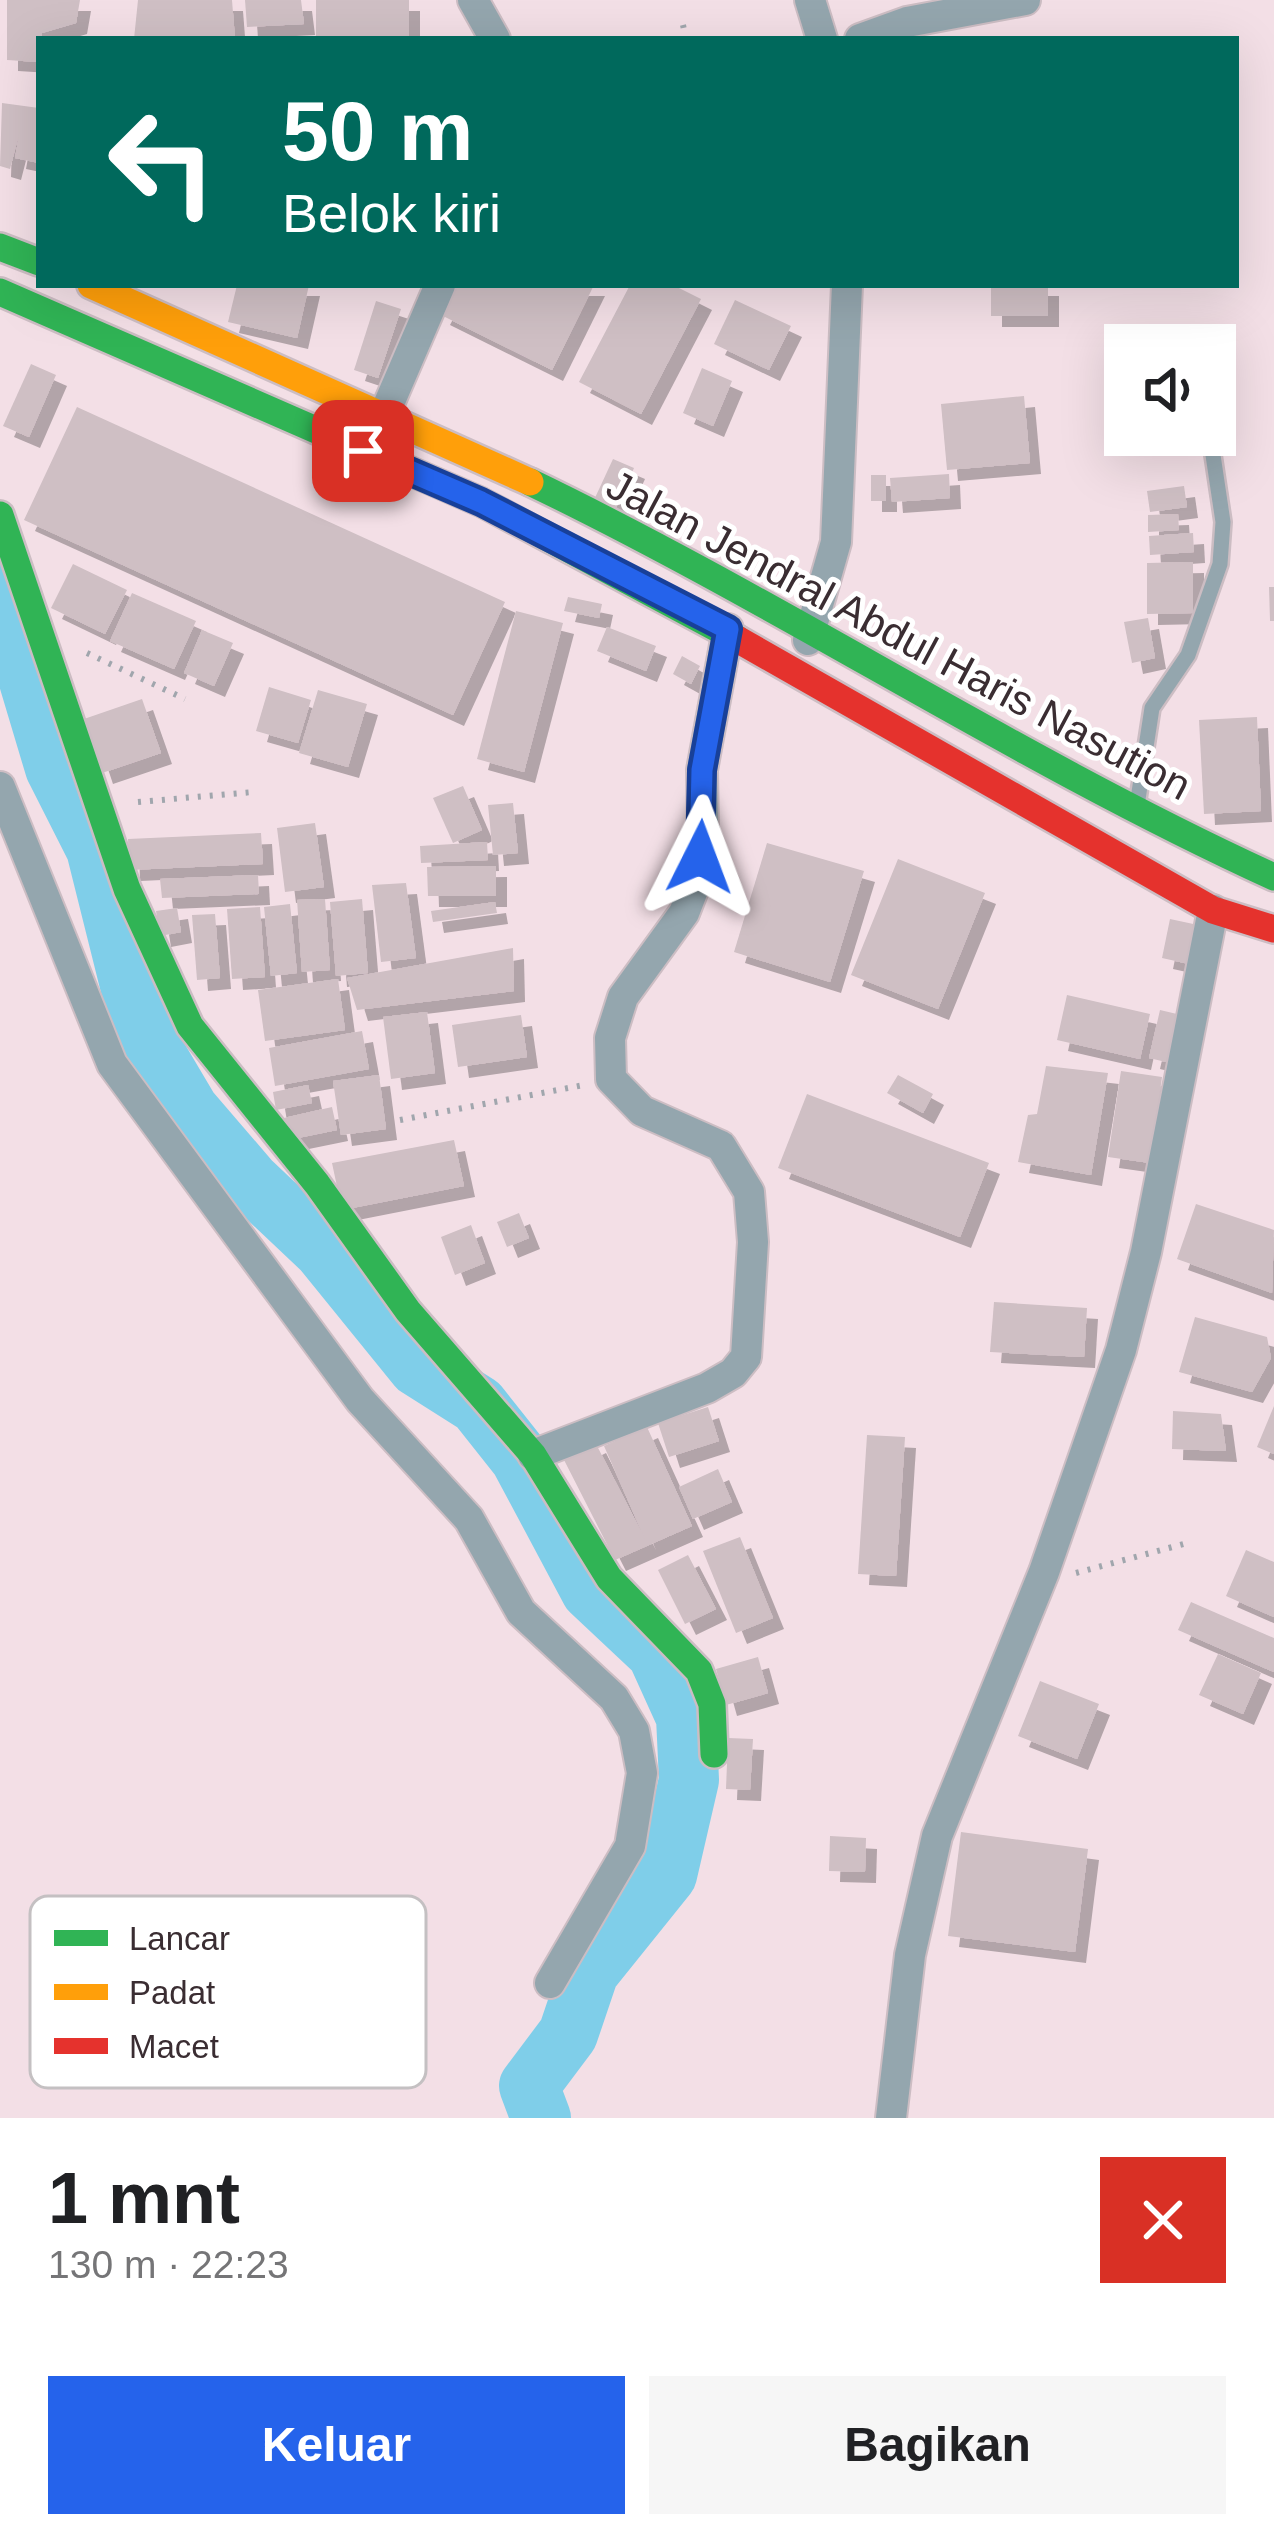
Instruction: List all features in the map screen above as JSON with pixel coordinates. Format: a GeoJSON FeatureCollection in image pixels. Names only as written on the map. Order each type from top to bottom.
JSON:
{"type":"FeatureCollection","features":[{"type":"Feature","properties":{"kind":"main road"},"geometry":{"type":"LineString","coordinates":[[4,294],[22,256]]}},
{"type":"Feature","properties":{"kind":"main road","name":"Jalan Jendral Abdul Haris Nasution"},"geometry":{"type":"LineString","coordinates":[[98,288],[384,415],[813,628],[971,724],[1136,814],[1274,877]]}},
{"type":"Feature","properties":{"kind":"main road","name":"Jalan Jendral Abdul Haris Nasution"},"geometry":{"type":"LineString","coordinates":[[4,294],[481,502],[728,629],[1213,910],[1274,929]]}},
{"type":"Feature","properties":{"kind":"main road"},"geometry":{"type":"LineString","coordinates":[[0,515],[127,889],[190,1026],[317,1184],[408,1312],[532,1455],[609,1578],[699,1671],[712,1704],[714,1754]]}},
{"type":"Feature","properties":{"kind":"street"},"geometry":{"type":"LineString","coordinates":[[473,0],[493,36]]}},
{"type":"Feature","properties":{"kind":"street"},"geometry":{"type":"LineString","coordinates":[[810,0],[821,36]]}},
{"type":"Feature","properties":{"kind":"street"},"geometry":{"type":"LineString","coordinates":[[868,36],[907,22],[1025,0]]}},
{"type":"Feature","properties":{"kind":"street"},"geometry":{"type":"LineString","coordinates":[[384,415],[439,288]]}},
{"type":"Feature","properties":{"kind":"street"},"geometry":{"type":"LineString","coordinates":[[796,668],[813,628],[836,542],[847,288]]}},
{"type":"Feature","properties":{"kind":"street"},"geometry":{"type":"LineString","coordinates":[[532,1455],[707,1388],[733,1373],[746,1358],[753,1242],[749,1192],[739,1167],[721,1146],[641,1111],[611,1079],[610,1038],[623,997],[683,913],[696,882],[703,833],[702,770],[728,629]]}},
{"type":"Feature","properties":{"kind":"street"},"geometry":{"type":"LineString","coordinates":[[0,787],[112,1064],[360,1400],[469,1519],[521,1612],[614,1698],[634,1731],[642,1773],[630,1846],[550,1983]]}},
{"type":"Feature","properties":{"kind":"street"},"geometry":{"type":"LineString","coordinates":[[891,2118],[910,1955],[938,1836],[1044,1572],[1121,1350],[1213,910]]}},
{"type":"Feature","properties":{"kind":"lane"},"geometry":{"type":"LineString","coordinates":[[1136,814],[1144,729],[1166,682],[1189,655],[1205,620],[1220,564],[1222,522],[1213,456]]}},
{"type":"Feature","properties":{"kind":"path"},"geometry":{"type":"LineString","coordinates":[[683,26],[685,36]]}},
{"type":"Feature","properties":{"kind":"path"},"geometry":{"type":"LineString","coordinates":[[40,632],[185,699]]}},
{"type":"Feature","properties":{"kind":"path"},"geometry":{"type":"LineString","coordinates":[[99,806],[253,793]]}},
{"type":"Feature","properties":{"kind":"path"},"geometry":{"type":"LineString","coordinates":[[400,1120],[611,1079]]}},
{"type":"Feature","properties":{"kind":"path"},"geometry":{"type":"LineString","coordinates":[[1044,1572],[1061,1577],[1191,1542]]}},
{"type":"Feature","properties":{"kind":"building"},"geometry":{"type":"Polygon","coordinates":[[[7,0],[80,0],[76,23],[36,36],[36,62],[7,60],[7,0]]]}},
{"type":"Feature","properties":{"kind":"building"},"geometry":{"type":"Polygon","coordinates":[[[138,0],[232,0],[235,36],[134,36],[138,0]]]}},
{"type":"Feature","properties":{"kind":"building"},"geometry":{"type":"Polygon","coordinates":[[[245,0],[301,0],[304,24],[247,27],[245,0]]]}},
{"type":"Feature","properties":{"kind":"building"},"geometry":{"type":"Polygon","coordinates":[[[316,0],[409,0],[409,36],[316,36],[316,0]]]}},
{"type":"Feature","properties":{"kind":"building"},"geometry":{"type":"Polygon","coordinates":[[[2,103],[36,108],[36,162],[15,158],[20,130],[10,169],[0,166],[2,103]]]}},
{"type":"Feature","properties":{"kind":"building"},"geometry":{"type":"Polygon","coordinates":[[[236,288],[308,288],[297,338],[228,322],[236,288]]]}},
{"type":"Feature","properties":{"kind":"building"},"geometry":{"type":"Polygon","coordinates":[[[452,288],[593,288],[552,370],[439,314],[452,288]]]}},
{"type":"Feature","properties":{"kind":"building"},"geometry":{"type":"Polygon","coordinates":[[[628,288],[679,288],[701,299],[641,414],[579,382],[628,288]]]}},
{"type":"Feature","properties":{"kind":"building"},"geometry":{"type":"Polygon","coordinates":[[[991,288],[1048,288],[1048,316],[991,316],[991,288]]]}},
{"type":"Feature","properties":{"kind":"building"},"geometry":{"type":"Polygon","coordinates":[[[735,300],[791,326],[769,370],[714,344],[735,300]]]}},
{"type":"Feature","properties":{"kind":"building"},"geometry":{"type":"Polygon","coordinates":[[[376,301],[401,309],[378,378],[354,370],[376,301]]]}},
{"type":"Feature","properties":{"kind":"building"},"geometry":{"type":"Polygon","coordinates":[[[31,364],[56,375],[29,437],[3,426],[31,364]]]}},
{"type":"Feature","properties":{"kind":"building"},"geometry":{"type":"Polygon","coordinates":[[[702,368],[732,381],[713,426],[683,413],[702,368]]]}},
{"type":"Feature","properties":{"kind":"building"},"geometry":{"type":"Polygon","coordinates":[[[1024,396],[1030,463],[947,470],[941,404],[1024,396]]]}},
{"type":"Feature","properties":{"kind":"building"},"geometry":{"type":"Polygon","coordinates":[[[77,407],[505,602],[453,715],[24,520],[77,407]]]}},
{"type":"Feature","properties":{"kind":"building"},"geometry":{"type":"Polygon","coordinates":[[[613,459],[634,468],[615,510],[594,500],[613,459]]]}},
{"type":"Feature","properties":{"kind":"building"},"geometry":{"type":"Polygon","coordinates":[[[949,474],[950,498],[892,502],[890,478],[949,474]]]}},
{"type":"Feature","properties":{"kind":"building"},"geometry":{"type":"Polygon","coordinates":[[[871,475],[886,475],[886,501],[871,501],[871,475]]]}},
{"type":"Feature","properties":{"kind":"building"},"geometry":{"type":"Polygon","coordinates":[[[1184,486],[1187,507],[1150,512],[1147,491],[1184,486]]]}},
{"type":"Feature","properties":{"kind":"building"},"geometry":{"type":"Polygon","coordinates":[[[1178,514],[1179,530],[1148,532],[1148,515],[1178,514]]]}},
{"type":"Feature","properties":{"kind":"building"},"geometry":{"type":"Polygon","coordinates":[[[1193,533],[1194,552],[1150,555],[1149,536],[1193,533]]]}},
{"type":"Feature","properties":{"kind":"building"},"geometry":{"type":"Polygon","coordinates":[[[1193,562],[1193,613],[1147,614],[1147,563],[1193,562]]]}},
{"type":"Feature","properties":{"kind":"building"},"geometry":{"type":"Polygon","coordinates":[[[73,564],[127,590],[105,634],[51,608],[73,564]]]}},
{"type":"Feature","properties":{"kind":"building"},"geometry":{"type":"Polygon","coordinates":[[[1269,587],[1274,587],[1274,621],[1270,621],[1269,587]]]}},
{"type":"Feature","properties":{"kind":"building"},"geometry":{"type":"Polygon","coordinates":[[[132,593],[196,621],[174,669],[110,641],[132,593]]]}},
{"type":"Feature","properties":{"kind":"building"},"geometry":{"type":"Polygon","coordinates":[[[568,597],[602,604],[599,618],[564,611],[568,597]]]}},
{"type":"Feature","properties":{"kind":"building"},"geometry":{"type":"Polygon","coordinates":[[[516,611],[563,623],[524,772],[477,759],[516,611]]]}},
{"type":"Feature","properties":{"kind":"building"},"geometry":{"type":"Polygon","coordinates":[[[1148,618],[1155,658],[1132,663],[1124,622],[1148,618]]]}},
{"type":"Feature","properties":{"kind":"building"},"geometry":{"type":"Polygon","coordinates":[[[607,627],[656,646],[646,671],[597,651],[607,627]]]}},
{"type":"Feature","properties":{"kind":"building"},"geometry":{"type":"Polygon","coordinates":[[[202,630],[233,643],[214,686],[184,673],[202,630]]]}},
{"type":"Feature","properties":{"kind":"building"},"geometry":{"type":"Polygon","coordinates":[[[682,656],[700,666],[691,684],[673,674],[682,656]]]}},
{"type":"Feature","properties":{"kind":"building"},"geometry":{"type":"Polygon","coordinates":[[[269,687],[311,700],[298,743],[256,731],[269,687]]]}},
{"type":"Feature","properties":{"kind":"building"},"geometry":{"type":"Polygon","coordinates":[[[318,690],[367,704],[348,767],[299,753],[318,690]]]}},
{"type":"Feature","properties":{"kind":"building"},"geometry":{"type":"Polygon","coordinates":[[[142,699],[161,753],[102,773],[84,719],[142,699]]]}},
{"type":"Feature","properties":{"kind":"building"},"geometry":{"type":"Polygon","coordinates":[[[1257,717],[1261,811],[1204,814],[1199,720],[1257,717]]]}},
{"type":"Feature","properties":{"kind":"building"},"geometry":{"type":"Polygon","coordinates":[[[463,786],[482,830],[453,843],[433,798],[463,786]]]}},
{"type":"Feature","properties":{"kind":"building"},"geometry":{"type":"Polygon","coordinates":[[[513,803],[518,853],[493,855],[488,805],[513,803]]]}},
{"type":"Feature","properties":{"kind":"building"},"geometry":{"type":"Polygon","coordinates":[[[315,823],[324,887],[285,892],[277,828],[315,823]]]}},
{"type":"Feature","properties":{"kind":"building"},"geometry":{"type":"Polygon","coordinates":[[[261,833],[263,864],[129,870],[128,839],[261,833]]]}},
{"type":"Feature","properties":{"kind":"building"},"geometry":{"type":"Polygon","coordinates":[[[487,842],[488,860],[421,863],[420,846],[487,842]]]}},
{"type":"Feature","properties":{"kind":"building"},"geometry":{"type":"Polygon","coordinates":[[[767,843],[864,871],[830,982],[734,952],[767,843]]]}},
{"type":"Feature","properties":{"kind":"building"},"geometry":{"type":"Polygon","coordinates":[[[898,859],[985,893],[938,1009],[851,975],[898,859]]]}},
{"type":"Feature","properties":{"kind":"building"},"geometry":{"type":"Polygon","coordinates":[[[496,866],[496,896],[428,896],[427,867],[496,866]]]}},
{"type":"Feature","properties":{"kind":"building"},"geometry":{"type":"Polygon","coordinates":[[[258,875],[259,894],[162,898],[160,879],[258,875]]]}},
{"type":"Feature","properties":{"kind":"building"},"geometry":{"type":"Polygon","coordinates":[[[406,883],[416,958],[381,962],[372,885],[406,883]]]}},
{"type":"Feature","properties":{"kind":"building"},"geometry":{"type":"Polygon","coordinates":[[[325,899],[330,970],[302,972],[297,900],[325,899]]]}},
{"type":"Feature","properties":{"kind":"building"},"geometry":{"type":"Polygon","coordinates":[[[362,899],[368,973],[336,976],[330,902],[362,899]]]}},
{"type":"Feature","properties":{"kind":"building"},"geometry":{"type":"Polygon","coordinates":[[[495,902],[497,913],[433,922],[431,911],[495,902]]]}},
{"type":"Feature","properties":{"kind":"building"},"geometry":{"type":"Polygon","coordinates":[[[290,904],[297,973],[271,976],[264,907],[290,904]]]}},
{"type":"Feature","properties":{"kind":"building"},"geometry":{"type":"Polygon","coordinates":[[[260,907],[265,977],[232,979],[227,909],[260,907]]]}},
{"type":"Feature","properties":{"kind":"building"},"geometry":{"type":"Polygon","coordinates":[[[177,908],[181,932],[160,936],[156,911],[177,908]]]}},
{"type":"Feature","properties":{"kind":"building"},"geometry":{"type":"Polygon","coordinates":[[[215,914],[220,978],[197,980],[192,915],[215,914]]]}},
{"type":"Feature","properties":{"kind":"building"},"geometry":{"type":"Polygon","coordinates":[[[1170,919],[1198,925],[1189,964],[1162,958],[1170,919]]]}},
{"type":"Feature","properties":{"kind":"building"},"geometry":{"type":"Polygon","coordinates":[[[513,948],[514,991],[357,1010],[347,978],[513,948]]]}},
{"type":"Feature","properties":{"kind":"building"},"geometry":{"type":"Polygon","coordinates":[[[338,979],[345,1030],[265,1041],[258,990],[338,979]]]}},
{"type":"Feature","properties":{"kind":"building"},"geometry":{"type":"Polygon","coordinates":[[[1067,995],[1150,1014],[1140,1059],[1057,1040],[1067,995]]]}},
{"type":"Feature","properties":{"kind":"building"},"geometry":{"type":"Polygon","coordinates":[[[1160,1010],[1177,1014],[1166,1062],[1149,1058],[1160,1010]]]}},
{"type":"Feature","properties":{"kind":"building"},"geometry":{"type":"Polygon","coordinates":[[[427,1012],[435,1073],[391,1079],[383,1017],[427,1012]]]}},
{"type":"Feature","properties":{"kind":"building"},"geometry":{"type":"Polygon","coordinates":[[[521,1015],[527,1057],[458,1067],[452,1025],[521,1015]]]}},
{"type":"Feature","properties":{"kind":"building"},"geometry":{"type":"Polygon","coordinates":[[[362,1031],[369,1069],[275,1086],[269,1048],[362,1031]]]}},
{"type":"Feature","properties":{"kind":"building"},"geometry":{"type":"Polygon","coordinates":[[[1046,1066],[1108,1073],[1091,1175],[1018,1162],[1028,1115],[1037,1114],[1046,1066]]]}},
{"type":"Feature","properties":{"kind":"building"},"geometry":{"type":"Polygon","coordinates":[[[1121,1071],[1162,1077],[1150,1163],[1108,1157],[1121,1071]]]}},
{"type":"Feature","properties":{"kind":"building"},"geometry":{"type":"Polygon","coordinates":[[[379,1075],[386,1129],[341,1135],[333,1081],[379,1075]]]}},
{"type":"Feature","properties":{"kind":"building"},"geometry":{"type":"Polygon","coordinates":[[[898,1075],[933,1094],[923,1113],[887,1093],[898,1075]]]}},
{"type":"Feature","properties":{"kind":"building"},"geometry":{"type":"Polygon","coordinates":[[[308,1085],[312,1103],[276,1110],[273,1092],[308,1085]]]}},
{"type":"Feature","properties":{"kind":"building"},"geometry":{"type":"Polygon","coordinates":[[[807,1094],[989,1163],[960,1237],[778,1168],[807,1094]]]}},
{"type":"Feature","properties":{"kind":"building"},"geometry":{"type":"Polygon","coordinates":[[[332,1107],[337,1130],[288,1140],[284,1118],[332,1107]]]}},
{"type":"Feature","properties":{"kind":"building"},"geometry":{"type":"Polygon","coordinates":[[[454,1140],[464,1186],[342,1210],[332,1163],[454,1140]]]}},
{"type":"Feature","properties":{"kind":"building"},"geometry":{"type":"Polygon","coordinates":[[[1196,1204],[1274,1230],[1272,1293],[1177,1259],[1196,1204]]]}},
{"type":"Feature","properties":{"kind":"building"},"geometry":{"type":"Polygon","coordinates":[[[519,1213],[529,1238],[507,1247],[497,1222],[519,1213]]]}},
{"type":"Feature","properties":{"kind":"building"},"geometry":{"type":"Polygon","coordinates":[[[471,1225],[485,1263],[455,1275],[441,1237],[471,1225]]]}},
{"type":"Feature","properties":{"kind":"building"},"geometry":{"type":"Polygon","coordinates":[[[994,1302],[1087,1308],[1084,1357],[990,1352],[994,1302]]]}},
{"type":"Feature","properties":{"kind":"building"},"geometry":{"type":"Polygon","coordinates":[[[1195,1317],[1267,1337],[1271,1358],[1252,1392],[1179,1372],[1195,1317]]]}},
{"type":"Feature","properties":{"kind":"building"},"geometry":{"type":"Polygon","coordinates":[[[1274,1406],[1274,1454],[1257,1447],[1274,1406]]]}},
{"type":"Feature","properties":{"kind":"building"},"geometry":{"type":"Polygon","coordinates":[[[708,1407],[719,1441],[669,1457],[658,1423],[708,1407]]]}},
{"type":"Feature","properties":{"kind":"building"},"geometry":{"type":"Polygon","coordinates":[[[1173,1411],[1221,1414],[1226,1451],[1172,1449],[1173,1411]]]}},
{"type":"Feature","properties":{"kind":"building"},"geometry":{"type":"Polygon","coordinates":[[[647,1427],[692,1526],[615,1560],[563,1458],[595,1442],[645,1539],[604,1446],[647,1427]]]}},
{"type":"Feature","properties":{"kind":"building"},"geometry":{"type":"Polygon","coordinates":[[[867,1435],[905,1437],[896,1576],[858,1574],[867,1435]]]}},
{"type":"Feature","properties":{"kind":"building"},"geometry":{"type":"Polygon","coordinates":[[[718,1469],[732,1502],[693,1519],[679,1487],[718,1469]]]}},
{"type":"Feature","properties":{"kind":"building"},"geometry":{"type":"Polygon","coordinates":[[[740,1537],[773,1618],[736,1633],[703,1551],[740,1537]]]}},
{"type":"Feature","properties":{"kind":"building"},"geometry":{"type":"Polygon","coordinates":[[[1246,1550],[1274,1562],[1274,1617],[1226,1596],[1246,1550]]]}},
{"type":"Feature","properties":{"kind":"building"},"geometry":{"type":"Polygon","coordinates":[[[688,1555],[716,1609],[685,1624],[658,1570],[688,1555]]]}},
{"type":"Feature","properties":{"kind":"building"},"geometry":{"type":"Polygon","coordinates":[[[1191,1602],[1274,1638],[1274,1672],[1178,1630],[1191,1602]]]}},
{"type":"Feature","properties":{"kind":"building"},"geometry":{"type":"Polygon","coordinates":[[[1218,1654],[1261,1673],[1243,1714],[1199,1695],[1218,1654]]]}},
{"type":"Feature","properties":{"kind":"building"},"geometry":{"type":"Polygon","coordinates":[[[758,1657],[768,1693],[726,1705],[716,1669],[758,1657]]]}},
{"type":"Feature","properties":{"kind":"building"},"geometry":{"type":"Polygon","coordinates":[[[1040,1681],[1099,1704],[1077,1759],[1018,1736],[1040,1681]]]}},
{"type":"Feature","properties":{"kind":"building"},"geometry":{"type":"Polygon","coordinates":[[[728,1738],[753,1739],[750,1790],[726,1789],[728,1738]]]}},
{"type":"Feature","properties":{"kind":"building"},"geometry":{"type":"Polygon","coordinates":[[[961,1832],[1088,1849],[1075,1952],[948,1936],[961,1832]]]}},
{"type":"Feature","properties":{"kind":"building"},"geometry":{"type":"Polygon","coordinates":[[[830,1836],[866,1838],[865,1872],[829,1871],[830,1836]]]}},
{"type":"Feature","properties":{"kind":"waterway"},"geometry":{"type":"LineString","coordinates":[[0,584],[55,768],[96,849],[141,1029],[189,1110],[250,1181],[323,1250],[418,1367],[478,1405],[520,1458],[591,1591],[657,1653],[686,1717],[689,1780],[667,1875],[589,1972],[568,2034],[529,2086],[541,2118]]}},
{"type":"Feature","properties":{"kind":"traffic: fast"},"geometry":{"type":"LineString","coordinates":[[0,247],[36,261]]}},
{"type":"Feature","properties":{"kind":"traffic: fast"},"geometry":{"type":"LineString","coordinates":[[0,292],[481,502],[737,639]]}},
{"type":"Feature","properties":{"kind":"traffic: fast"},"geometry":{"type":"LineString","coordinates":[[530,482],[717,579],[1085,783],[1274,877]]}},
{"type":"Feature","properties":{"kind":"traffic: fast"},"geometry":{"type":"LineString","coordinates":[[0,515],[127,889],[190,1026],[317,1184],[408,1311],[533,1455],[609,1578],[699,1671],[712,1704],[714,1754]]}},
{"type":"Feature","properties":{"kind":"traffic: slow"},"geometry":{"type":"LineString","coordinates":[[98,288],[530,482]]}},
{"type":"Feature","properties":{"kind":"traffic: jam"},"geometry":{"type":"LineString","coordinates":[[737,639],[1213,910],[1274,929]]}},
{"type":"Feature","properties":{"kind":"route"},"geometry":{"type":"LineString","coordinates":[[363,451],[481,502],[728,629],[702,770],[700,857]]}}]}
